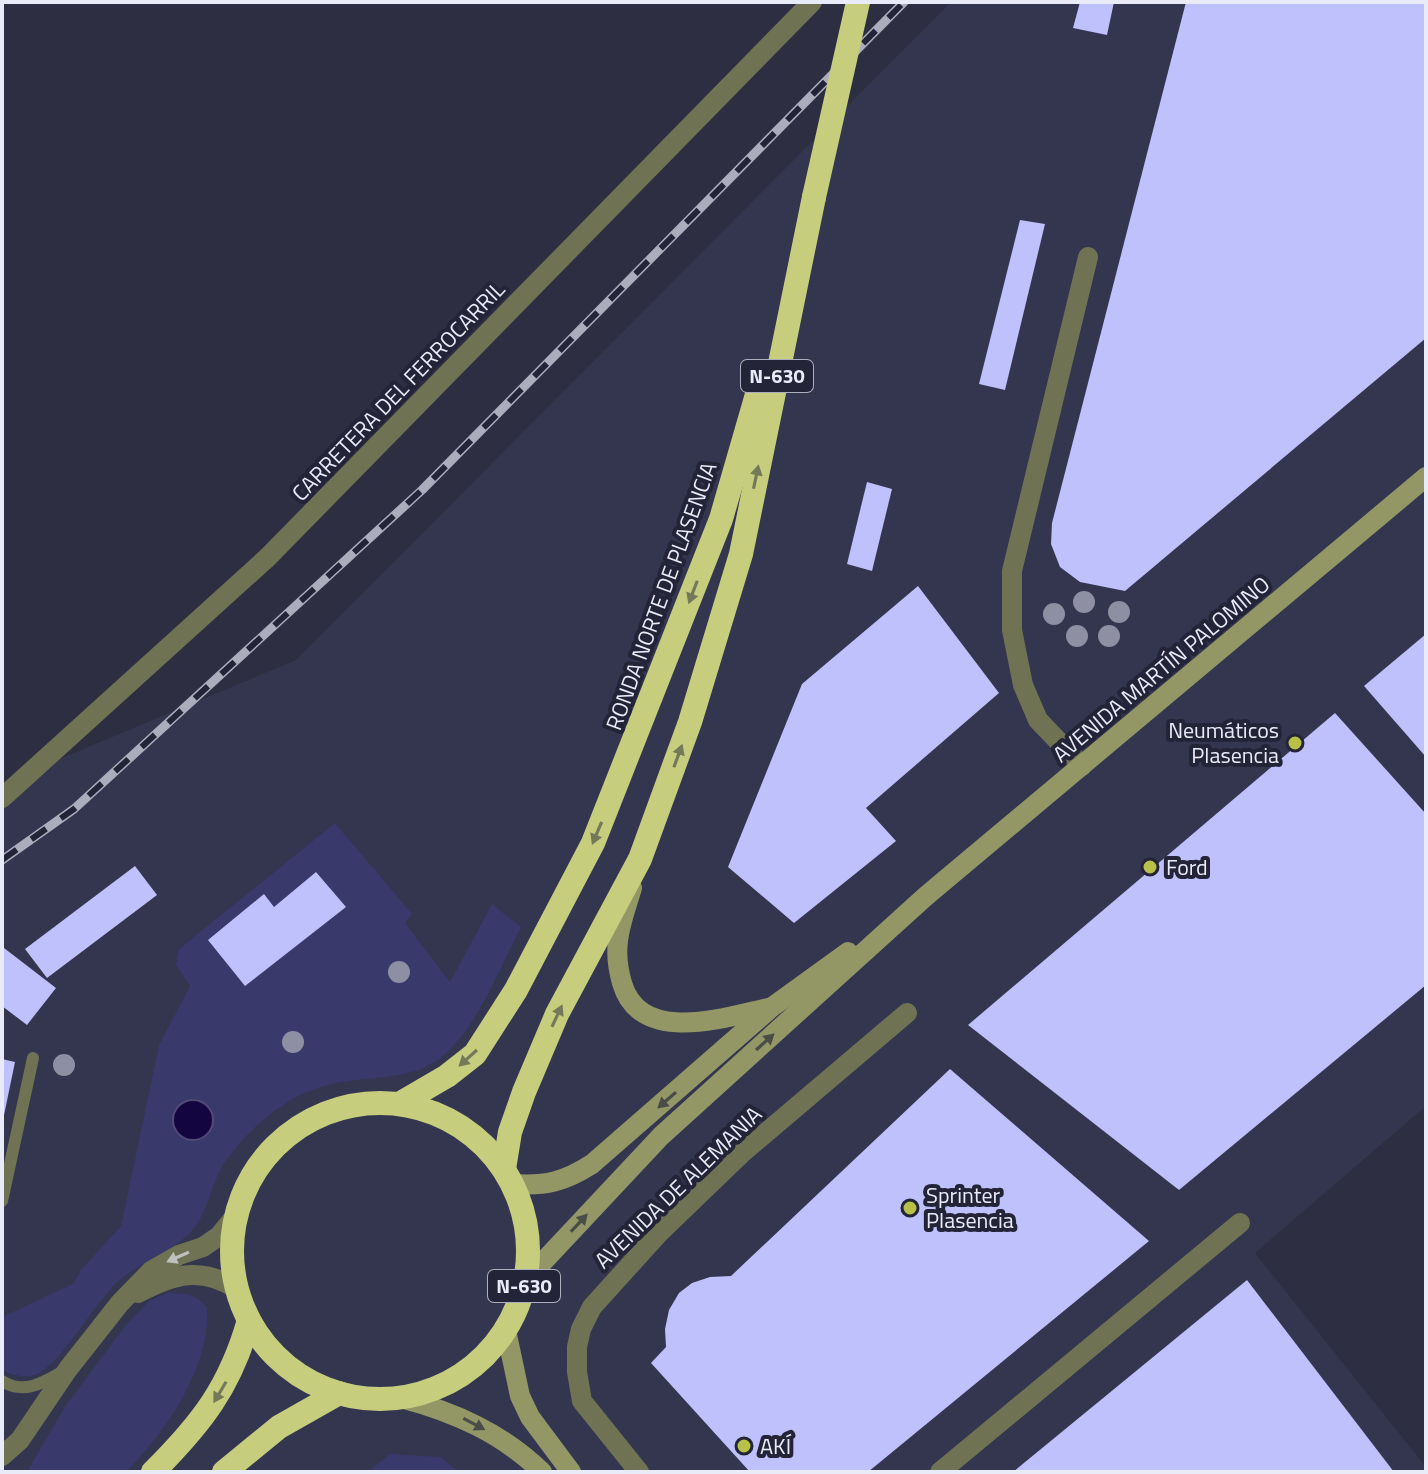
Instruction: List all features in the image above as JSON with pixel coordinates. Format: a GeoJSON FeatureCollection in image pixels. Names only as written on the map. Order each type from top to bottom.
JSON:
{"type":"FeatureCollection","features":[{"type":"Feature","properties":{"kind":"highway","name":"N-630"},"geometry":{"type":"LineString","coordinates":[[508,1176],[510,1132],[524,1092],[557,1014],[640,859],[690,722],[741,554],[814,197],[858,2]]}},
{"type":"Feature","properties":{"kind":"highway","name":"RONDA NORTE DE PLASENCIA"},"geometry":{"type":"LineString","coordinates":[[399,1104],[447,1076],[475,1054],[516,990],[593,843],[721,519],[814,197]]}},
{"type":"Feature","properties":{"kind":"highway","name":"N-630"},"geometry":{"type":"LineString","coordinates":[[372,1103],[399,1104],[430,1111],[458,1125],[483,1144],[508,1176],[524,1215],[529,1248],[526,1280],[519,1306],[506,1330],[478,1363],[442,1386],[401,1398],[370,1398],[339,1393],[303,1377],[272,1352],[249,1320],[237,1289],[232,1240],[236,1215],[258,1166],[275,1146],[296,1129],[345,1107],[372,1103]]}},
{"type":"Feature","properties":{"kind":"highway"},"geometry":{"type":"LineString","coordinates":[[153,1472],[190,1435],[221,1392],[239,1355],[249,1320]]}},
{"type":"Feature","properties":{"kind":"highway"},"geometry":{"type":"LineString","coordinates":[[224,1472],[279,1427],[339,1393]]}},
{"type":"Feature","properties":{"kind":"main road","name":"AVENIDA MARTÍN PALOMINO"},"geometry":{"type":"LineString","coordinates":[[526,1280],[661,1136],[926,896],[1426,477]]}},
{"type":"Feature","properties":{"kind":"main road"},"geometry":{"type":"LineString","coordinates":[[640,859],[618,939],[618,966],[625,993],[636,1010],[661,1021],[692,1022],[727,1018],[772,1007]]}},
{"type":"Feature","properties":{"kind":"main road","name":"AVENIDA MARTÍN PALOMINO"},"geometry":{"type":"LineString","coordinates":[[508,1176],[538,1185],[569,1179],[592,1164],[772,1007],[926,896]]}},
{"type":"Feature","properties":{"kind":"main road"},"geometry":{"type":"LineString","coordinates":[[506,1330],[520,1396],[530,1417],[571,1472]]}},
{"type":"Feature","properties":{"kind":"main road"},"geometry":{"type":"LineString","coordinates":[[401,1398],[443,1409],[474,1423],[525,1456],[542,1472]]}},
{"type":"Feature","properties":{"kind":"street","name":"CARRETERA DEL FERROCARRIL"},"geometry":{"type":"LineString","coordinates":[[2,798],[268,557],[812,2]]}},
{"type":"Feature","properties":{"kind":"street"},"geometry":{"type":"LineString","coordinates":[[1082,766],[1038,720],[1023,685],[1012,630],[1012,571],[1088,257]]}},
{"type":"Feature","properties":{"kind":"street","name":"AVENIDA DE ALEMANIA"},"geometry":{"type":"LineString","coordinates":[[639,1472],[582,1401],[577,1347],[581,1329],[592,1307],[659,1233],[741,1154],[907,1013]]}},
{"type":"Feature","properties":{"kind":"street"},"geometry":{"type":"LineString","coordinates":[[2,1456],[20,1440],[68,1369],[120,1303],[151,1271],[179,1255],[203,1247],[219,1236],[236,1215]]}},
{"type":"Feature","properties":{"kind":"street"},"geometry":{"type":"LineString","coordinates":[[940,1472],[1240,1223]]}},
{"type":"Feature","properties":{"kind":"street"},"geometry":{"type":"LineString","coordinates":[[120,1303],[163,1280],[188,1274],[218,1277],[237,1289]]}},
{"type":"Feature","properties":{"kind":"lane"},"geometry":{"type":"LineString","coordinates":[[2,1201],[33,1058]]}},
{"type":"Feature","properties":{"kind":"lane"},"geometry":{"type":"LineString","coordinates":[[2,1381],[26,1389],[68,1369]]}},
{"type":"Feature","properties":{"kind":"shaded area"},"geometry":{"type":"Polygon","coordinates":[[[951,2],[1426,2],[1426,1106],[1255,1253],[1426,1467],[1426,1472],[2,1472],[2,783],[296,660],[951,2]]]}},
{"type":"Feature","properties":{"kind":"shaded area"},"geometry":{"type":"Polygon","coordinates":[[[335,823],[412,914],[405,923],[450,982],[492,904],[521,927],[477,1014],[455,1044],[431,1064],[404,1074],[317,1088],[275,1110],[251,1131],[225,1162],[199,1221],[184,1239],[121,1279],[48,1367],[28,1376],[2,1370],[2,1317],[73,1284],[81,1270],[121,1226],[159,1045],[190,986],[176,965],[179,949],[335,823]]]}},
{"type":"Feature","properties":{"kind":"shaded area"},"geometry":{"type":"Polygon","coordinates":[[[193,1100],[207,1106],[213,1120],[207,1134],[193,1140],[179,1134],[173,1120],[179,1106],[193,1100]]]}},
{"type":"Feature","properties":{"kind":"shaded area"},"geometry":{"type":"Polygon","coordinates":[[[167,1293],[189,1295],[203,1303],[207,1307],[206,1330],[194,1375],[156,1437],[126,1472],[27,1472],[64,1408],[125,1326],[149,1301],[167,1293]]]}},
{"type":"Feature","properties":{"kind":"shaded area"},"geometry":{"type":"Polygon","coordinates":[[[390,1454],[440,1457],[459,1472],[368,1472],[390,1454]]]}},
{"type":"Feature","properties":{"kind":"building"},"geometry":{"type":"Polygon","coordinates":[[[1080,2],[1114,2],[1107,35],[1073,28],[1080,2]]]}},
{"type":"Feature","properties":{"kind":"building"},"geometry":{"type":"Polygon","coordinates":[[[1186,2],[1426,2],[1426,338],[1125,591],[1080,582],[1060,567],[1051,544],[1052,523],[1186,2]]]}},
{"type":"Feature","properties":{"kind":"building"},"geometry":{"type":"Polygon","coordinates":[[[1020,220],[1045,224],[1005,390],[979,384],[1020,220]]]}},
{"type":"Feature","properties":{"kind":"building"},"geometry":{"type":"Polygon","coordinates":[[[867,482],[892,489],[872,571],[847,564],[867,482]]]}},
{"type":"Feature","properties":{"kind":"building"},"geometry":{"type":"Polygon","coordinates":[[[918,586],[999,693],[866,808],[896,841],[794,923],[728,867],[802,684],[918,586]]]}},
{"type":"Feature","properties":{"kind":"building"},"geometry":{"type":"Polygon","coordinates":[[[1426,634],[1426,757],[1364,686],[1426,634]]]}},
{"type":"Feature","properties":{"kind":"building"},"geometry":{"type":"Polygon","coordinates":[[[1335,713],[1426,814],[1426,985],[1179,1190],[968,1025],[1335,713]]]}},
{"type":"Feature","properties":{"kind":"building"},"geometry":{"type":"Polygon","coordinates":[[[135,866],[157,895],[47,978],[25,949],[135,866]]]}},
{"type":"Feature","properties":{"kind":"building"},"geometry":{"type":"Polygon","coordinates":[[[316,872],[346,907],[245,986],[208,940],[264,894],[274,907],[316,872]]]}},
{"type":"Feature","properties":{"kind":"building"},"geometry":{"type":"Polygon","coordinates":[[[4,948],[56,988],[27,1025],[2,1006],[4,948]]]}},
{"type":"Feature","properties":{"kind":"building"},"geometry":{"type":"Polygon","coordinates":[[[2,1059],[15,1062],[3,1120],[2,1120],[2,1059]]]}},
{"type":"Feature","properties":{"kind":"building"},"geometry":{"type":"Polygon","coordinates":[[[950,1069],[1149,1241],[868,1472],[750,1472],[651,1363],[666,1347],[665,1329],[669,1310],[679,1293],[692,1283],[710,1277],[731,1276],[950,1069]]]}},
{"type":"Feature","properties":{"kind":"building"},"geometry":{"type":"Polygon","coordinates":[[[1247,1280],[1394,1472],[1013,1472],[1247,1280]]]}},
{"type":"Feature","properties":{"kind":"railway"},"geometry":{"type":"LineString","coordinates":[[2,860],[74,809],[422,490],[904,2]]}},
{"type":"Feature","properties":{"kind":"place","name":"Neumáticos Plasencia"},"geometry":{"type":"Point","coordinates":[1295,743]}},
{"type":"Feature","properties":{"kind":"place","name":"Ford"},"geometry":{"type":"Point","coordinates":[1150,867]}},
{"type":"Feature","properties":{"kind":"place","name":"Sprinter Plasencia"},"geometry":{"type":"Point","coordinates":[910,1208]}},
{"type":"Feature","properties":{"kind":"place","name":"AKÍ"},"geometry":{"type":"Point","coordinates":[744,1446]}}]}
